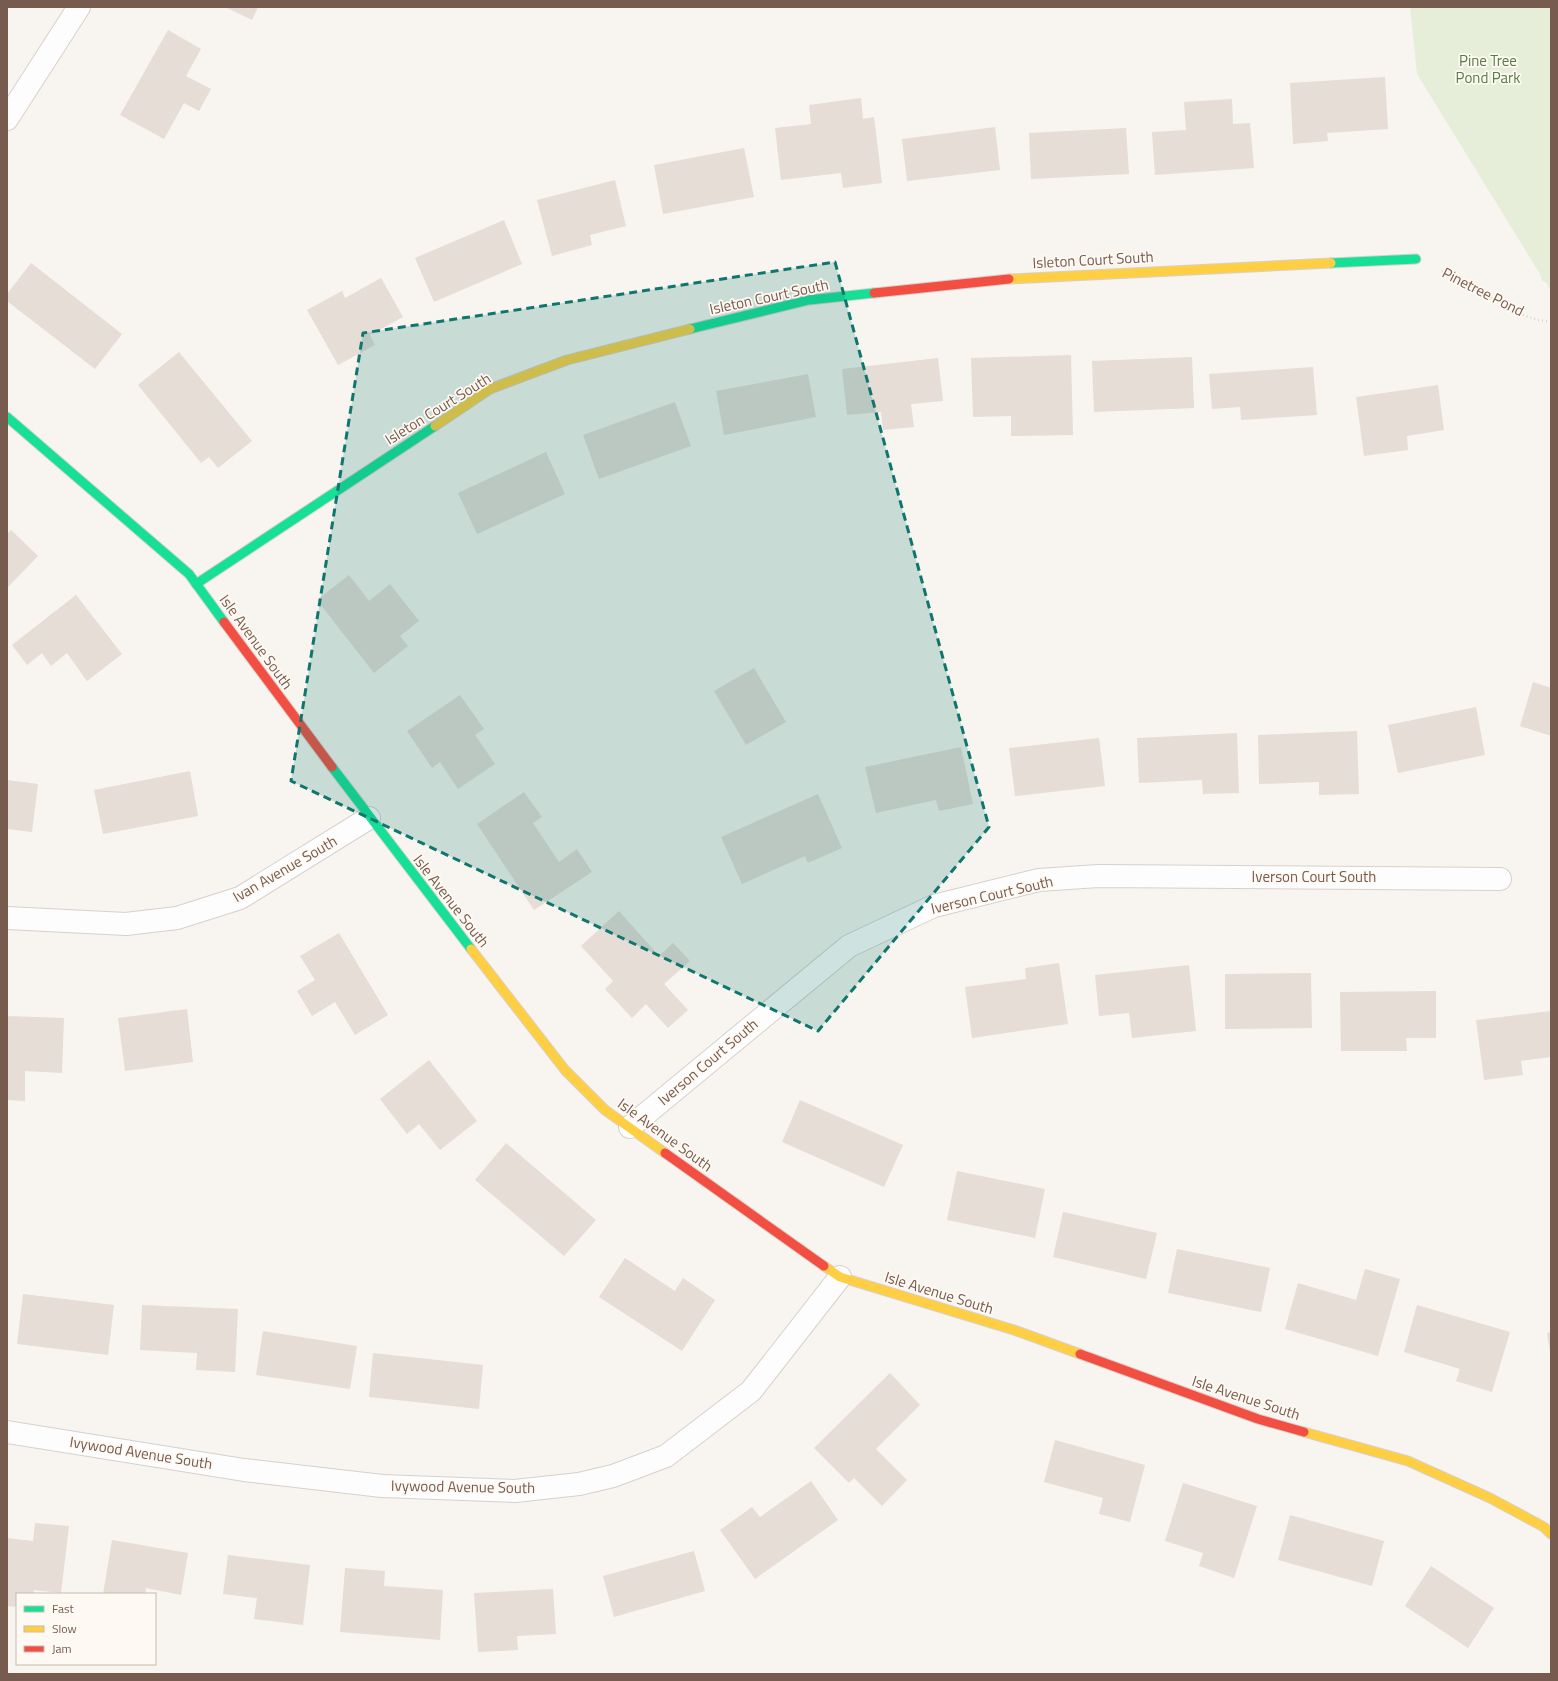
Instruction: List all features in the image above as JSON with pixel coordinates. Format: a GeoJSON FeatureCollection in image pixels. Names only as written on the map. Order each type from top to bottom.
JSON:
{"type":"FeatureCollection","features":[{"type":"Feature","properties":{"kind":"street"},"geometry":{"type":"LineString","coordinates":[[7,119],[79,7]]}},
{"type":"Feature","properties":{"kind":"street","name":"Isleton Court South"},"geometry":{"type":"LineString","coordinates":[[196,584],[490,389],[567,360],[809,300],[1015,278],[1416,259]]}},
{"type":"Feature","properties":{"kind":"street","name":"Isle Avenue South"},"geometry":{"type":"LineString","coordinates":[[7,417],[189,574],[369,818],[565,1070],[605,1110],[840,1277],[1014,1330],[1258,1419],[1408,1461],[1490,1498],[1549,1527]]}},
{"type":"Feature","properties":{"kind":"street","name":"Ivan Avenue South"},"geometry":{"type":"LineString","coordinates":[[7,918],[126,924],[177,918],[240,898],[369,818]]}},
{"type":"Feature","properties":{"kind":"street","name":"Iverson Court South"},"geometry":{"type":"LineString","coordinates":[[630,1127],[849,946],[934,906],[1039,880],[1098,876],[1500,879]]}},
{"type":"Feature","properties":{"kind":"street","name":"Ivywood Avenue South"},"geometry":{"type":"LineString","coordinates":[[7,1432],[244,1470],[382,1486],[515,1491],[579,1484],[613,1476],[666,1456],[751,1391],[840,1277]]}},
{"type":"Feature","properties":{"kind":"path","name":"Pinetree Pond"},"geometry":{"type":"LineString","coordinates":[[1416,259],[1464,282],[1502,305],[1541,321],[1551,321]]}},
{"type":"Feature","properties":{"kind":"highlighted area"},"geometry":{"type":"Polygon","coordinates":[[[835,262],[989,827],[818,1031],[291,781],[363,333],[835,262]]]}},
{"type":"Feature","properties":{"kind":"green space","name":"Pine Tree Pond Park"},"geometry":{"type":"Polygon","coordinates":[[[1410,7],[1551,7],[1551,291],[1546,282],[1542,281],[1540,274],[1417,74],[1410,7]]]}},
{"type":"Feature","properties":{"kind":"building"},"geometry":{"type":"Polygon","coordinates":[[[225,7],[258,7],[252,20],[225,7]]]}},
{"type":"Feature","properties":{"kind":"building"},"geometry":{"type":"Polygon","coordinates":[[[168,30],[201,49],[186,76],[211,89],[199,111],[184,103],[164,139],[120,115],[168,30]]]}},
{"type":"Feature","properties":{"kind":"building"},"geometry":{"type":"Polygon","coordinates":[[[1385,77],[1388,129],[1327,133],[1328,141],[1293,144],[1290,83],[1385,77]]]}},
{"type":"Feature","properties":{"kind":"building"},"geometry":{"type":"Polygon","coordinates":[[[861,98],[863,119],[874,117],[882,183],[843,188],[841,173],[781,180],[775,128],[811,124],[809,105],[861,98]]]}},
{"type":"Feature","properties":{"kind":"building"},"geometry":{"type":"Polygon","coordinates":[[[1232,99],[1233,124],[1250,123],[1254,168],[1155,175],[1152,132],[1186,130],[1184,102],[1232,99]]]}},
{"type":"Feature","properties":{"kind":"building"},"geometry":{"type":"Polygon","coordinates":[[[995,127],[1000,170],[907,181],[902,139],[995,127]]]}},
{"type":"Feature","properties":{"kind":"building"},"geometry":{"type":"Polygon","coordinates":[[[1126,128],[1129,174],[1031,179],[1029,133],[1126,128]]]}},
{"type":"Feature","properties":{"kind":"building"},"geometry":{"type":"Polygon","coordinates":[[[744,148],[754,197],[663,214],[654,165],[744,148]]]}},
{"type":"Feature","properties":{"kind":"building"},"geometry":{"type":"Polygon","coordinates":[[[615,180],[626,226],[590,235],[592,245],[552,256],[537,200],[615,180]]]}},
{"type":"Feature","properties":{"kind":"building"},"geometry":{"type":"Polygon","coordinates":[[[504,220],[522,264],[434,302],[415,258],[504,220]]]}},
{"type":"Feature","properties":{"kind":"building"},"geometry":{"type":"Polygon","coordinates":[[[31,263],[122,334],[95,369],[7,301],[7,294],[31,263]]]}},
{"type":"Feature","properties":{"kind":"building"},"geometry":{"type":"Polygon","coordinates":[[[381,278],[403,317],[370,335],[375,345],[338,365],[307,310],[342,291],[345,298],[381,278]]]}},
{"type":"Feature","properties":{"kind":"building"},"geometry":{"type":"Polygon","coordinates":[[[179,352],[252,441],[218,468],[209,457],[201,463],[138,385],[179,352]]]}},
{"type":"Feature","properties":{"kind":"building"},"geometry":{"type":"Polygon","coordinates":[[[1071,355],[1073,435],[1011,436],[1011,416],[973,417],[971,358],[1071,355]]]}},
{"type":"Feature","properties":{"kind":"building"},"geometry":{"type":"Polygon","coordinates":[[[1192,357],[1194,408],[1094,412],[1092,361],[1192,357]]]}},
{"type":"Feature","properties":{"kind":"building"},"geometry":{"type":"Polygon","coordinates":[[[938,358],[943,401],[911,404],[914,427],[883,430],[881,412],[847,415],[842,369],[938,358]]]}},
{"type":"Feature","properties":{"kind":"building"},"geometry":{"type":"Polygon","coordinates":[[[1313,367],[1317,415],[1241,420],[1240,407],[1212,409],[1209,374],[1313,367]]]}},
{"type":"Feature","properties":{"kind":"building"},"geometry":{"type":"Polygon","coordinates":[[[808,374],[816,417],[724,435],[716,391],[808,374]]]}},
{"type":"Feature","properties":{"kind":"building"},"geometry":{"type":"Polygon","coordinates":[[[1438,385],[1444,430],[1407,436],[1408,450],[1364,456],[1356,397],[1438,385]]]}},
{"type":"Feature","properties":{"kind":"building"},"geometry":{"type":"Polygon","coordinates":[[[675,402],[691,446],[599,479],[583,435],[675,402]]]}},
{"type":"Feature","properties":{"kind":"building"},"geometry":{"type":"Polygon","coordinates":[[[546,452],[565,494],[477,534],[458,493],[546,452]]]}},
{"type":"Feature","properties":{"kind":"building"},"geometry":{"type":"Polygon","coordinates":[[[11,530],[38,556],[7,588],[7,534],[11,530]]]}},
{"type":"Feature","properties":{"kind":"building"},"geometry":{"type":"Polygon","coordinates":[[[349,575],[369,601],[390,584],[419,621],[400,636],[408,646],[374,673],[317,600],[349,575]]]}},
{"type":"Feature","properties":{"kind":"building"},"geometry":{"type":"Polygon","coordinates":[[[76,595],[122,654],[87,681],[67,653],[51,666],[42,653],[27,665],[12,645],[76,595]]]}},
{"type":"Feature","properties":{"kind":"building"},"geometry":{"type":"Polygon","coordinates":[[[754,668],[786,722],[746,745],[714,691],[754,668]]]}},
{"type":"Feature","properties":{"kind":"building"},"geometry":{"type":"Polygon","coordinates":[[[1533,682],[1551,688],[1551,736],[1520,726],[1533,682]]]}},
{"type":"Feature","properties":{"kind":"building"},"geometry":{"type":"Polygon","coordinates":[[[460,695],[484,729],[475,735],[495,764],[458,789],[440,762],[432,768],[407,731],[460,695]]]}},
{"type":"Feature","properties":{"kind":"building"},"geometry":{"type":"Polygon","coordinates":[[[1476,707],[1485,755],[1398,773],[1388,725],[1476,707]]]}},
{"type":"Feature","properties":{"kind":"building"},"geometry":{"type":"Polygon","coordinates":[[[1357,731],[1359,794],[1319,795],[1319,782],[1259,784],[1258,735],[1357,731]]]}},
{"type":"Feature","properties":{"kind":"building"},"geometry":{"type":"Polygon","coordinates":[[[1237,733],[1239,793],[1203,794],[1202,780],[1139,783],[1137,738],[1237,733]]]}},
{"type":"Feature","properties":{"kind":"building"},"geometry":{"type":"Polygon","coordinates":[[[1099,738],[1105,786],[1015,796],[1009,748],[1099,738]]]}},
{"type":"Feature","properties":{"kind":"building"},"geometry":{"type":"Polygon","coordinates":[[[961,747],[973,804],[939,811],[936,800],[876,813],[865,767],[961,747]]]}},
{"type":"Feature","properties":{"kind":"building"},"geometry":{"type":"Polygon","coordinates":[[[190,771],[198,816],[103,834],[94,790],[190,771]]]}},
{"type":"Feature","properties":{"kind":"building"},"geometry":{"type":"Polygon","coordinates":[[[7,780],[38,784],[32,832],[7,829],[7,780]]]}},
{"type":"Feature","properties":{"kind":"building"},"geometry":{"type":"Polygon","coordinates":[[[524,792],[542,817],[533,823],[559,862],[577,849],[592,872],[534,910],[477,824],[524,792]]]}},
{"type":"Feature","properties":{"kind":"building"},"geometry":{"type":"Polygon","coordinates":[[[818,794],[842,848],[808,863],[805,856],[742,884],[721,837],[818,794]]]}},
{"type":"Feature","properties":{"kind":"building"},"geometry":{"type":"Polygon","coordinates":[[[619,911],[659,956],[673,943],[690,961],[664,984],[688,1010],[668,1028],[646,1004],[632,1018],[605,989],[613,981],[581,946],[619,911]]]}},
{"type":"Feature","properties":{"kind":"building"},"geometry":{"type":"Polygon","coordinates":[[[339,933],[388,1015],[355,1035],[335,1002],[312,1016],[297,991],[315,980],[300,956],[339,933]]]}},
{"type":"Feature","properties":{"kind":"building"},"geometry":{"type":"Polygon","coordinates":[[[1059,963],[1068,1024],[972,1038],[965,987],[1026,979],[1025,968],[1059,963]]]}},
{"type":"Feature","properties":{"kind":"building"},"geometry":{"type":"Polygon","coordinates":[[[1189,965],[1196,1031],[1132,1038],[1129,1013],[1099,1016],[1095,975],[1189,965]]]}},
{"type":"Feature","properties":{"kind":"building"},"geometry":{"type":"Polygon","coordinates":[[[1311,973],[1312,1028],[1225,1029],[1225,974],[1311,973]]]}},
{"type":"Feature","properties":{"kind":"building"},"geometry":{"type":"Polygon","coordinates":[[[1436,991],[1436,1038],[1406,1038],[1407,1051],[1341,1051],[1340,992],[1436,991]]]}},
{"type":"Feature","properties":{"kind":"building"},"geometry":{"type":"Polygon","coordinates":[[[187,1009],[193,1062],[125,1071],[118,1018],[187,1009]]]}},
{"type":"Feature","properties":{"kind":"building"},"geometry":{"type":"Polygon","coordinates":[[[1551,1011],[1551,1057],[1521,1061],[1523,1075],[1484,1080],[1476,1020],[1551,1011]]]}},
{"type":"Feature","properties":{"kind":"building"},"geometry":{"type":"Polygon","coordinates":[[[7,1016],[64,1018],[62,1073],[25,1071],[25,1101],[7,1100],[7,1016]]]}},
{"type":"Feature","properties":{"kind":"building"},"geometry":{"type":"Polygon","coordinates":[[[429,1060],[477,1121],[440,1150],[419,1124],[407,1134],[380,1099],[429,1060]]]}},
{"type":"Feature","properties":{"kind":"building"},"geometry":{"type":"Polygon","coordinates":[[[800,1100],[903,1145],[884,1187],[782,1142],[800,1100]]]}},
{"type":"Feature","properties":{"kind":"building"},"geometry":{"type":"Polygon","coordinates":[[[506,1143],[596,1220],[564,1256],[475,1180],[506,1143]]]}},
{"type":"Feature","properties":{"kind":"building"},"geometry":{"type":"Polygon","coordinates":[[[957,1171],[1045,1189],[1035,1238],[947,1220],[957,1171]]]}},
{"type":"Feature","properties":{"kind":"building"},"geometry":{"type":"Polygon","coordinates":[[[1063,1212],[1157,1233],[1146,1279],[1053,1257],[1063,1212]]]}},
{"type":"Feature","properties":{"kind":"building"},"geometry":{"type":"Polygon","coordinates":[[[1177,1249],[1270,1268],[1261,1312],[1168,1293],[1177,1249]]]}},
{"type":"Feature","properties":{"kind":"building"},"geometry":{"type":"Polygon","coordinates":[[[625,1258],[675,1291],[683,1278],[715,1300],[682,1351],[599,1297],[625,1258]]]}},
{"type":"Feature","properties":{"kind":"building"},"geometry":{"type":"Polygon","coordinates":[[[1365,1269],[1400,1279],[1378,1356],[1285,1329],[1298,1283],[1356,1300],[1365,1269]]]}},
{"type":"Feature","properties":{"kind":"building"},"geometry":{"type":"Polygon","coordinates":[[[23,1294],[114,1305],[108,1355],[17,1344],[23,1294]]]}},
{"type":"Feature","properties":{"kind":"building"},"geometry":{"type":"Polygon","coordinates":[[[142,1305],[238,1309],[235,1372],[196,1370],[197,1353],[140,1350],[142,1305]]]}},
{"type":"Feature","properties":{"kind":"building"},"geometry":{"type":"Polygon","coordinates":[[[1417,1305],[1510,1332],[1492,1392],[1456,1381],[1460,1369],[1404,1352],[1417,1305]]]}},
{"type":"Feature","properties":{"kind":"building"},"geometry":{"type":"Polygon","coordinates":[[[263,1331],[357,1346],[350,1389],[256,1375],[263,1331]]]}},
{"type":"Feature","properties":{"kind":"building"},"geometry":{"type":"Polygon","coordinates":[[[1551,1332],[1551,1352],[1550,1352],[1547,1333],[1551,1332]]]}},
{"type":"Feature","properties":{"kind":"building"},"geometry":{"type":"Polygon","coordinates":[[[373,1353],[483,1365],[479,1409],[369,1397],[373,1353]]]}},
{"type":"Feature","properties":{"kind":"building"},"geometry":{"type":"Polygon","coordinates":[[[890,1373],[920,1405],[876,1449],[907,1480],[882,1506],[854,1478],[849,1483],[814,1448],[890,1373]]]}},
{"type":"Feature","properties":{"kind":"building"},"geometry":{"type":"Polygon","coordinates":[[[1055,1440],[1145,1465],[1130,1522],[1099,1514],[1103,1498],[1044,1482],[1055,1440]]]}},
{"type":"Feature","properties":{"kind":"building"},"geometry":{"type":"Polygon","coordinates":[[[811,1481],[838,1520],[755,1579],[720,1530],[752,1507],[760,1517],[811,1481]]]}},
{"type":"Feature","properties":{"kind":"building"},"geometry":{"type":"Polygon","coordinates":[[[1183,1483],[1257,1506],[1234,1578],[1199,1566],[1203,1553],[1165,1541],[1183,1483]]]}},
{"type":"Feature","properties":{"kind":"building"},"geometry":{"type":"Polygon","coordinates":[[[1290,1515],[1384,1541],[1372,1586],[1278,1560],[1290,1515]]]}},
{"type":"Feature","properties":{"kind":"building"},"geometry":{"type":"Polygon","coordinates":[[[35,1523],[69,1526],[61,1593],[34,1590],[34,1593],[16,1593],[16,1607],[7,1606],[7,1538],[33,1541],[35,1523]]]}},
{"type":"Feature","properties":{"kind":"building"},"geometry":{"type":"Polygon","coordinates":[[[112,1540],[188,1553],[181,1595],[146,1588],[145,1593],[103,1593],[112,1540]]]}},
{"type":"Feature","properties":{"kind":"building"},"geometry":{"type":"Polygon","coordinates":[[[694,1551],[705,1591],[614,1617],[603,1576],[694,1551]]]}},
{"type":"Feature","properties":{"kind":"building"},"geometry":{"type":"Polygon","coordinates":[[[228,1555],[310,1565],[303,1625],[254,1619],[257,1598],[223,1594],[228,1555]]]}},
{"type":"Feature","properties":{"kind":"building"},"geometry":{"type":"Polygon","coordinates":[[[1431,1566],[1494,1608],[1468,1648],[1405,1606],[1431,1566]]]}},
{"type":"Feature","properties":{"kind":"building"},"geometry":{"type":"Polygon","coordinates":[[[345,1568],[385,1571],[384,1586],[443,1590],[440,1640],[340,1632],[345,1568]]]}},
{"type":"Feature","properties":{"kind":"building"},"geometry":{"type":"Polygon","coordinates":[[[553,1589],[556,1634],[517,1636],[518,1650],[478,1652],[474,1593],[553,1589]]]}},
{"type":"Feature","properties":{"kind":"traffic: fast"},"geometry":{"type":"LineString","coordinates":[[1331,263],[1416,259]]}},
{"type":"Feature","properties":{"kind":"traffic: fast"},"geometry":{"type":"LineString","coordinates":[[690,329],[809,300],[874,293]]}},
{"type":"Feature","properties":{"kind":"traffic: fast"},"geometry":{"type":"LineString","coordinates":[[7,417],[189,574],[224,622]]}},
{"type":"Feature","properties":{"kind":"traffic: fast"},"geometry":{"type":"LineString","coordinates":[[196,584],[435,426]]}},
{"type":"Feature","properties":{"kind":"traffic: fast"},"geometry":{"type":"LineString","coordinates":[[332,767],[471,949]]}},
{"type":"Feature","properties":{"kind":"traffic: slow"},"geometry":{"type":"LineString","coordinates":[[1009,279],[1331,263]]}},
{"type":"Feature","properties":{"kind":"traffic: slow"},"geometry":{"type":"LineString","coordinates":[[435,426],[490,389],[567,360],[690,329]]}},
{"type":"Feature","properties":{"kind":"traffic: slow"},"geometry":{"type":"LineString","coordinates":[[471,949],[565,1070],[605,1110],[665,1153]]}},
{"type":"Feature","properties":{"kind":"traffic: slow"},"geometry":{"type":"LineString","coordinates":[[824,1266],[840,1277],[1014,1330],[1080,1354]]}},
{"type":"Feature","properties":{"kind":"traffic: slow"},"geometry":{"type":"LineString","coordinates":[[1304,1432],[1408,1461],[1490,1498],[1544,1527],[1551,1534]]}},
{"type":"Feature","properties":{"kind":"traffic: jam"},"geometry":{"type":"LineString","coordinates":[[874,293],[1009,279]]}},
{"type":"Feature","properties":{"kind":"traffic: jam"},"geometry":{"type":"LineString","coordinates":[[224,622],[332,767]]}},
{"type":"Feature","properties":{"kind":"traffic: jam"},"geometry":{"type":"LineString","coordinates":[[665,1153],[824,1266]]}},
{"type":"Feature","properties":{"kind":"traffic: jam"},"geometry":{"type":"LineString","coordinates":[[1080,1354],[1258,1419],[1304,1432]]}}]}
